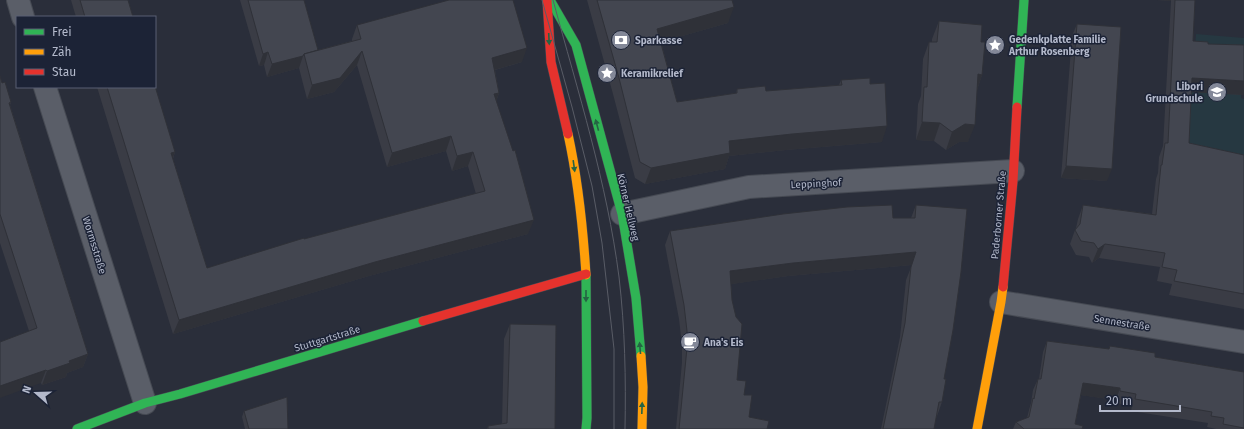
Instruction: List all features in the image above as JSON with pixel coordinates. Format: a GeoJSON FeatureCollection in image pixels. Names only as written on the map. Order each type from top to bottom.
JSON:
{"type":"FeatureCollection","features":[{"type":"Feature","properties":{"kind":"street"},"geometry":{"type":"LineString","coordinates":[[18,0],[23,16]]}},
{"type":"Feature","properties":{"kind":"street","name":"Körner Hellweg"},"geometry":{"type":"LineString","coordinates":[[548,0],[576,45],[622,214],[636,298],[643,387],[642,429]]}},
{"type":"Feature","properties":{"kind":"street","name":"Körner Hellweg"},"geometry":{"type":"LineString","coordinates":[[548,0],[551,62],[574,161],[583,230],[586,274],[586,429]]}},
{"type":"Feature","properties":{"kind":"street","name":"Paderborner Straße"},"geometry":{"type":"LineString","coordinates":[[977,429],[1001,302],[1013,171],[1024,0]]}},
{"type":"Feature","properties":{"kind":"street","name":"Wormsstraße"},"geometry":{"type":"LineString","coordinates":[[45,88],[145,403]]}},
{"type":"Feature","properties":{"kind":"street","name":"Leppinghof"},"geometry":{"type":"LineString","coordinates":[[622,214],[749,187],[1013,171]]}},
{"type":"Feature","properties":{"kind":"street","name":"Stuttgartstraße"},"geometry":{"type":"LineString","coordinates":[[77,429],[145,403],[586,274]]}},
{"type":"Feature","properties":{"kind":"street","name":"Sennestraße"},"geometry":{"type":"LineString","coordinates":[[1001,302],[1244,342]]}},
{"type":"Feature","properties":{"kind":"shaded area","name":"Libori Grundschule"},"geometry":{"type":"Polygon","coordinates":[[[1196,34],[1244,38],[1241,98],[1244,99],[1244,166],[1187,153],[1196,34]]]}},
{"type":"Feature","properties":{"kind":"building"},"geometry":{"type":"Polygon","coordinates":[[[80,0],[128,0],[133,16],[85,16],[80,0]]]}},
{"type":"Feature","properties":{"kind":"building"},"geometry":{"type":"Polygon","coordinates":[[[248,0],[304,0],[318,50],[304,54],[303,56],[272,64],[268,52],[263,54],[248,0]]]}},
{"type":"Feature","properties":{"kind":"building"},"geometry":{"type":"Polygon","coordinates":[[[449,0],[513,0],[527,48],[492,58],[499,93],[494,94],[513,151],[515,150],[534,220],[375,262],[179,320],[107,88],[156,88],[175,152],[171,153],[207,268],[304,238],[485,191],[473,152],[457,156],[451,136],[392,153],[362,51],[340,78],[312,85],[304,54],[361,39],[357,25],[449,0]]]}},
{"type":"Feature","properties":{"kind":"building"},"geometry":{"type":"Polygon","coordinates":[[[597,0],[732,0],[734,7],[657,29],[677,102],[737,93],[737,89],[765,86],[766,91],[842,85],[841,80],[870,78],[870,84],[885,83],[887,126],[729,141],[730,153],[651,168],[640,162],[619,78],[597,0]]]}},
{"type":"Feature","properties":{"kind":"building"},"geometry":{"type":"Polygon","coordinates":[[[1175,0],[1195,0],[1193,41],[1208,42],[1208,44],[1244,45],[1244,81],[1192,78],[1189,143],[1244,155],[1244,294],[1174,281],[1177,270],[1162,267],[1165,253],[1105,244],[1098,249],[1094,243],[1081,241],[1075,230],[1080,224],[1083,205],[1156,215],[1161,165],[1165,143],[1168,143],[1175,0]]]}},
{"type":"Feature","properties":{"kind":"building"},"geometry":{"type":"Polygon","coordinates":[[[939,21],[982,25],[981,42],[985,42],[982,75],[978,74],[975,125],[965,124],[952,132],[940,123],[922,122],[924,87],[927,87],[929,42],[937,42],[939,21]]]}},
{"type":"Feature","properties":{"kind":"building"},"geometry":{"type":"Polygon","coordinates":[[[1077,24],[1121,27],[1112,169],[1066,166],[1077,24]]]}},
{"type":"Feature","properties":{"kind":"building"},"geometry":{"type":"Polygon","coordinates":[[[0,76],[2,83],[5,82],[11,102],[9,103],[88,354],[69,361],[70,363],[0,386],[0,342],[37,328],[0,214],[0,76]]]}},
{"type":"Feature","properties":{"kind":"building"},"geometry":{"type":"Polygon","coordinates":[[[892,205],[893,218],[915,218],[916,205],[967,209],[961,272],[944,379],[946,379],[942,402],[939,402],[934,429],[883,429],[905,323],[911,267],[916,252],[793,263],[730,271],[732,300],[736,317],[742,324],[737,380],[746,381],[744,395],[752,395],[749,417],[769,421],[767,429],[679,429],[687,348],[687,331],[684,305],[670,231],[783,214],[847,207],[892,205]]]}},
{"type":"Feature","properties":{"kind":"building"},"geometry":{"type":"Polygon","coordinates":[[[510,324],[556,325],[555,429],[488,429],[488,426],[507,423],[510,324]]]}},
{"type":"Feature","properties":{"kind":"building"},"geometry":{"type":"Polygon","coordinates":[[[1047,341],[1109,349],[1110,346],[1155,353],[1155,357],[1244,372],[1244,428],[1223,424],[1224,418],[1211,416],[1212,412],[1135,399],[1136,394],[1120,391],[1120,388],[1083,383],[1075,424],[1083,426],[1082,429],[1024,429],[1016,422],[1029,417],[1038,379],[1041,379],[1047,341]]]}},
{"type":"Feature","properties":{"kind":"building"},"geometry":{"type":"Polygon","coordinates":[[[287,397],[288,429],[249,429],[244,411],[287,397]]]}},
{"type":"Feature","properties":{"kind":"tram line"},"geometry":{"type":"LineString","coordinates":[[542,0],[592,186],[602,243],[614,349],[614,429]]}},
{"type":"Feature","properties":{"kind":"tram line"},"geometry":{"type":"LineString","coordinates":[[553,0],[591,138],[614,242],[624,334],[625,429]]}},
{"type":"Feature","properties":{"kind":"traffic: fast"},"geometry":{"type":"LineString","coordinates":[[550,0],[576,45],[622,214],[636,298],[641,356]]}},
{"type":"Feature","properties":{"kind":"traffic: fast"},"geometry":{"type":"LineString","coordinates":[[1017,107],[1024,0]]}},
{"type":"Feature","properties":{"kind":"traffic: fast"},"geometry":{"type":"LineString","coordinates":[[586,275],[586,429]]}},
{"type":"Feature","properties":{"kind":"traffic: fast"},"geometry":{"type":"LineString","coordinates":[[77,429],[145,403],[180,394],[423,321]]}},
{"type":"Feature","properties":{"kind":"traffic: slow"},"geometry":{"type":"LineString","coordinates":[[568,134],[580,204],[586,275]]}},
{"type":"Feature","properties":{"kind":"traffic: slow"},"geometry":{"type":"LineString","coordinates":[[977,429],[1003,287]]}},
{"type":"Feature","properties":{"kind":"traffic: slow"},"geometry":{"type":"LineString","coordinates":[[641,356],[643,387],[642,429]]}},
{"type":"Feature","properties":{"kind":"traffic: jam"},"geometry":{"type":"LineString","coordinates":[[547,0],[551,62],[568,134]]}},
{"type":"Feature","properties":{"kind":"traffic: jam"},"geometry":{"type":"LineString","coordinates":[[1003,287],[1013,181],[1017,107]]}},
{"type":"Feature","properties":{"kind":"traffic: jam"},"geometry":{"type":"LineString","coordinates":[[423,321],[586,274]]}},
{"type":"Feature","properties":{"kind":"place","name":"Sparkasse"},"geometry":{"type":"Point","coordinates":[621,40]}},
{"type":"Feature","properties":{"kind":"place","name":"Gedenkplatte Familie Arthur Rosenberg"},"geometry":{"type":"Point","coordinates":[995,45]}},
{"type":"Feature","properties":{"kind":"place","name":"Keramikrelief"},"geometry":{"type":"Point","coordinates":[607,73]}},
{"type":"Feature","properties":{"kind":"place","name":"Libori Grundschule"},"geometry":{"type":"Point","coordinates":[1217,92]}},
{"type":"Feature","properties":{"kind":"place","name":"Ana's Eis"},"geometry":{"type":"Point","coordinates":[690,342]}}]}
